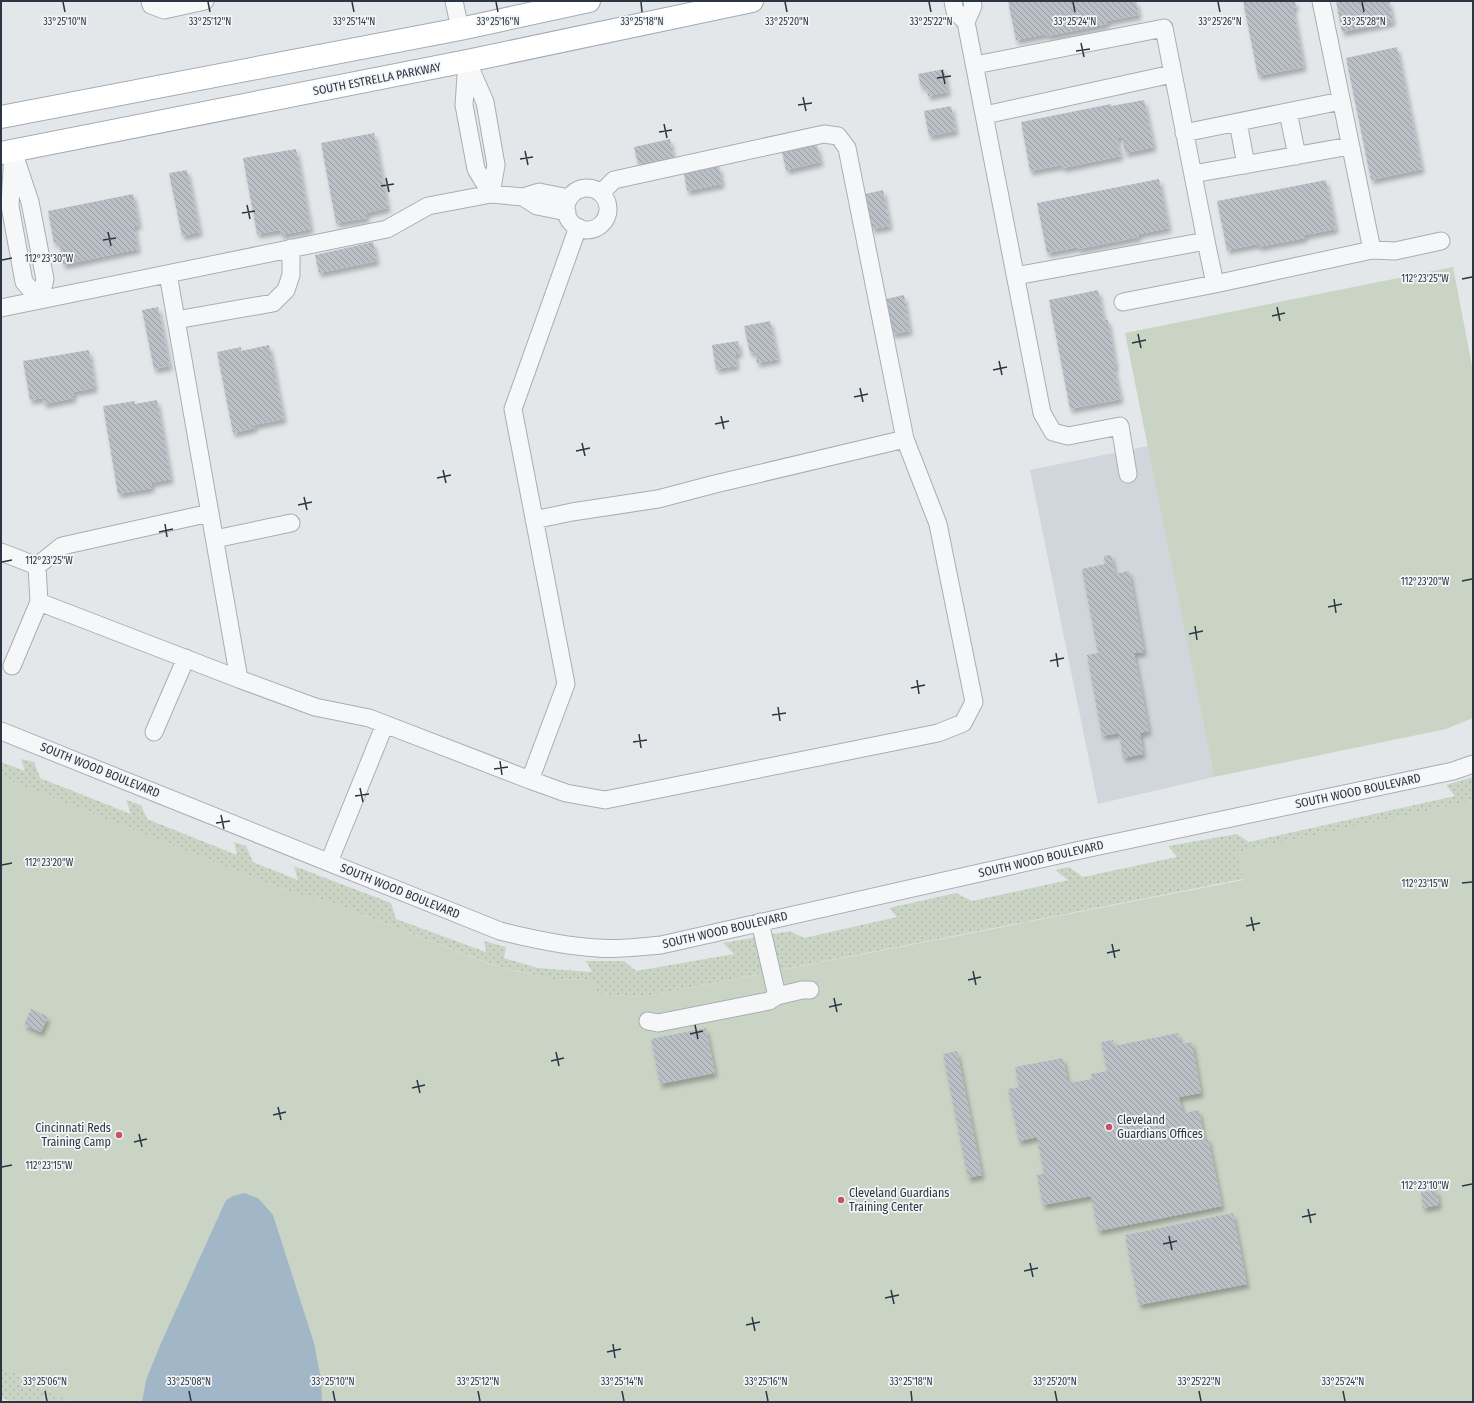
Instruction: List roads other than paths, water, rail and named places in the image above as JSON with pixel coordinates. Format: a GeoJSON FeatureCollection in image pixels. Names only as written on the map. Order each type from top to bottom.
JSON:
{"type":"FeatureCollection","features":[{"type":"Feature","properties":{"kind":"main road"},"geometry":{"type":"LineString","coordinates":[[1,117],[460,29],[589,1]]}},
{"type":"Feature","properties":{"kind":"main road","name":"SOUTH ESTRELLA PARKWAY"},"geometry":{"type":"LineString","coordinates":[[7,152],[467,61],[752,1]]}},
{"type":"Feature","properties":{"kind":"main road"},"geometry":{"type":"LineString","coordinates":[[460,29],[467,61]]}},
{"type":"Feature","properties":{"kind":"street"},"geometry":{"type":"LineString","coordinates":[[151,3],[164,10],[205,1]]}},
{"type":"Feature","properties":{"kind":"street"},"geometry":{"type":"LineString","coordinates":[[454,1],[460,29]]}},
{"type":"Feature","properties":{"kind":"street"},"geometry":{"type":"LineString","coordinates":[[952,1],[955,11],[966,22],[1042,413],[1053,432],[1068,436],[1120,426],[1128,474]]}},
{"type":"Feature","properties":{"kind":"street"},"geometry":{"type":"LineString","coordinates":[[966,22],[973,6],[972,1]]}},
{"type":"Feature","properties":{"kind":"street"},"geometry":{"type":"LineString","coordinates":[[1321,1],[1372,250]]}},
{"type":"Feature","properties":{"kind":"street"},"geometry":{"type":"LineString","coordinates":[[975,65],[1164,28],[1215,284]]}},
{"type":"Feature","properties":{"kind":"street"},"geometry":{"type":"LineString","coordinates":[[467,61],[485,102],[496,165],[491,194]]}},
{"type":"Feature","properties":{"kind":"street"},"geometry":{"type":"LineString","coordinates":[[985,115],[1172,74]]}},
{"type":"Feature","properties":{"kind":"street"},"geometry":{"type":"LineString","coordinates":[[1184,133],[1341,101]]}},
{"type":"Feature","properties":{"kind":"street"},"geometry":{"type":"LineString","coordinates":[[1288,112],[1297,156]]}},
{"type":"Feature","properties":{"kind":"street"},"geometry":{"type":"LineString","coordinates":[[1238,122],[1246,165]]}},
{"type":"Feature","properties":{"kind":"street"},"geometry":{"type":"LineString","coordinates":[[39,602],[315,707],[369,718],[566,793],[605,800],[938,733],[963,723],[974,702],[938,524],[905,440],[847,148],[838,136],[824,134],[614,180],[601,193]]}},
{"type":"Feature","properties":{"kind":"street"},"geometry":{"type":"LineString","coordinates":[[1193,174],[1350,146]]}},
{"type":"Feature","properties":{"kind":"street"},"geometry":{"type":"LineString","coordinates":[[7,152],[10,206],[24,282],[40,300]]}},
{"type":"Feature","properties":{"kind":"street"},"geometry":{"type":"LineString","coordinates":[[588,188],[601,193],[608,206],[606,218],[602,224],[590,230],[584,230],[578,227],[569,218],[568,205],[574,193],[580,189],[588,188]]}},
{"type":"Feature","properties":{"kind":"street"},"geometry":{"type":"LineString","coordinates":[[1,308],[387,228],[428,206],[491,194],[523,197],[539,192],[568,205]]}},
{"type":"Feature","properties":{"kind":"street"},"geometry":{"type":"LineString","coordinates":[[530,780],[566,684],[513,409],[578,227]]}},
{"type":"Feature","properties":{"kind":"street"},"geometry":{"type":"LineString","coordinates":[[1016,276],[1206,241]]}},
{"type":"Feature","properties":{"kind":"street"},"geometry":{"type":"LineString","coordinates":[[1123,302],[1372,250],[1395,251],[1441,241]]}},
{"type":"Feature","properties":{"kind":"street"},"geometry":{"type":"LineString","coordinates":[[176,320],[273,303],[286,290],[291,275],[291,248]]}},
{"type":"Feature","properties":{"kind":"street"},"geometry":{"type":"LineString","coordinates":[[168,274],[239,679]]}},
{"type":"Feature","properties":{"kind":"street"},"geometry":{"type":"LineString","coordinates":[[534,520],[572,512],[658,499],[723,482],[905,440]]}},
{"type":"Feature","properties":{"kind":"street"},"geometry":{"type":"LineString","coordinates":[[37,566],[62,546],[210,513]]}},
{"type":"Feature","properties":{"kind":"street"},"geometry":{"type":"LineString","coordinates":[[215,539],[291,523]]}},
{"type":"Feature","properties":{"kind":"street"},"geometry":{"type":"LineString","coordinates":[[1,552],[37,566]]}},
{"type":"Feature","properties":{"kind":"street"},"geometry":{"type":"LineString","coordinates":[[12,666],[39,602],[37,566]]}},
{"type":"Feature","properties":{"kind":"street"},"geometry":{"type":"LineString","coordinates":[[154,732],[186,658]]}},
{"type":"Feature","properties":{"kind":"street"},"geometry":{"type":"LineString","coordinates":[[330,862],[385,724]]}},
{"type":"Feature","properties":{"kind":"street","name":"SOUTH WOOD BOULEVARD"},"geometry":{"type":"LineString","coordinates":[[1,731],[500,931],[548,942],[614,949],[661,945],[1085,849],[1453,771],[1473,764]]}},
{"type":"Feature","properties":{"kind":"street"},"geometry":{"type":"LineString","coordinates":[[760,922],[778,996]]}},
{"type":"Feature","properties":{"kind":"street"},"geometry":{"type":"LineString","coordinates":[[648,1021],[658,1023],[769,1001],[778,996],[802,990],[810,990]]}},
{"type":"Feature","properties":{"kind":"water"},"geometry":{"type":"Polygon","coordinates":[[[244,1193],[258,1198],[273,1215],[314,1343],[321,1379],[322,1402],[142,1402],[146,1380],[161,1343],[226,1200],[244,1193]]]}},
{"type":"Feature","properties":{"kind":"place","name":"Cleveland Guardians Offices"},"geometry":{"type":"Point","coordinates":[1109,1127]}},
{"type":"Feature","properties":{"kind":"place","name":"Cincinnati Reds Training Camp"},"geometry":{"type":"Point","coordinates":[119,1135]}},
{"type":"Feature","properties":{"kind":"place","name":"Cleveland Guardians Training Center"},"geometry":{"type":"Point","coordinates":[841,1200]}}]}
